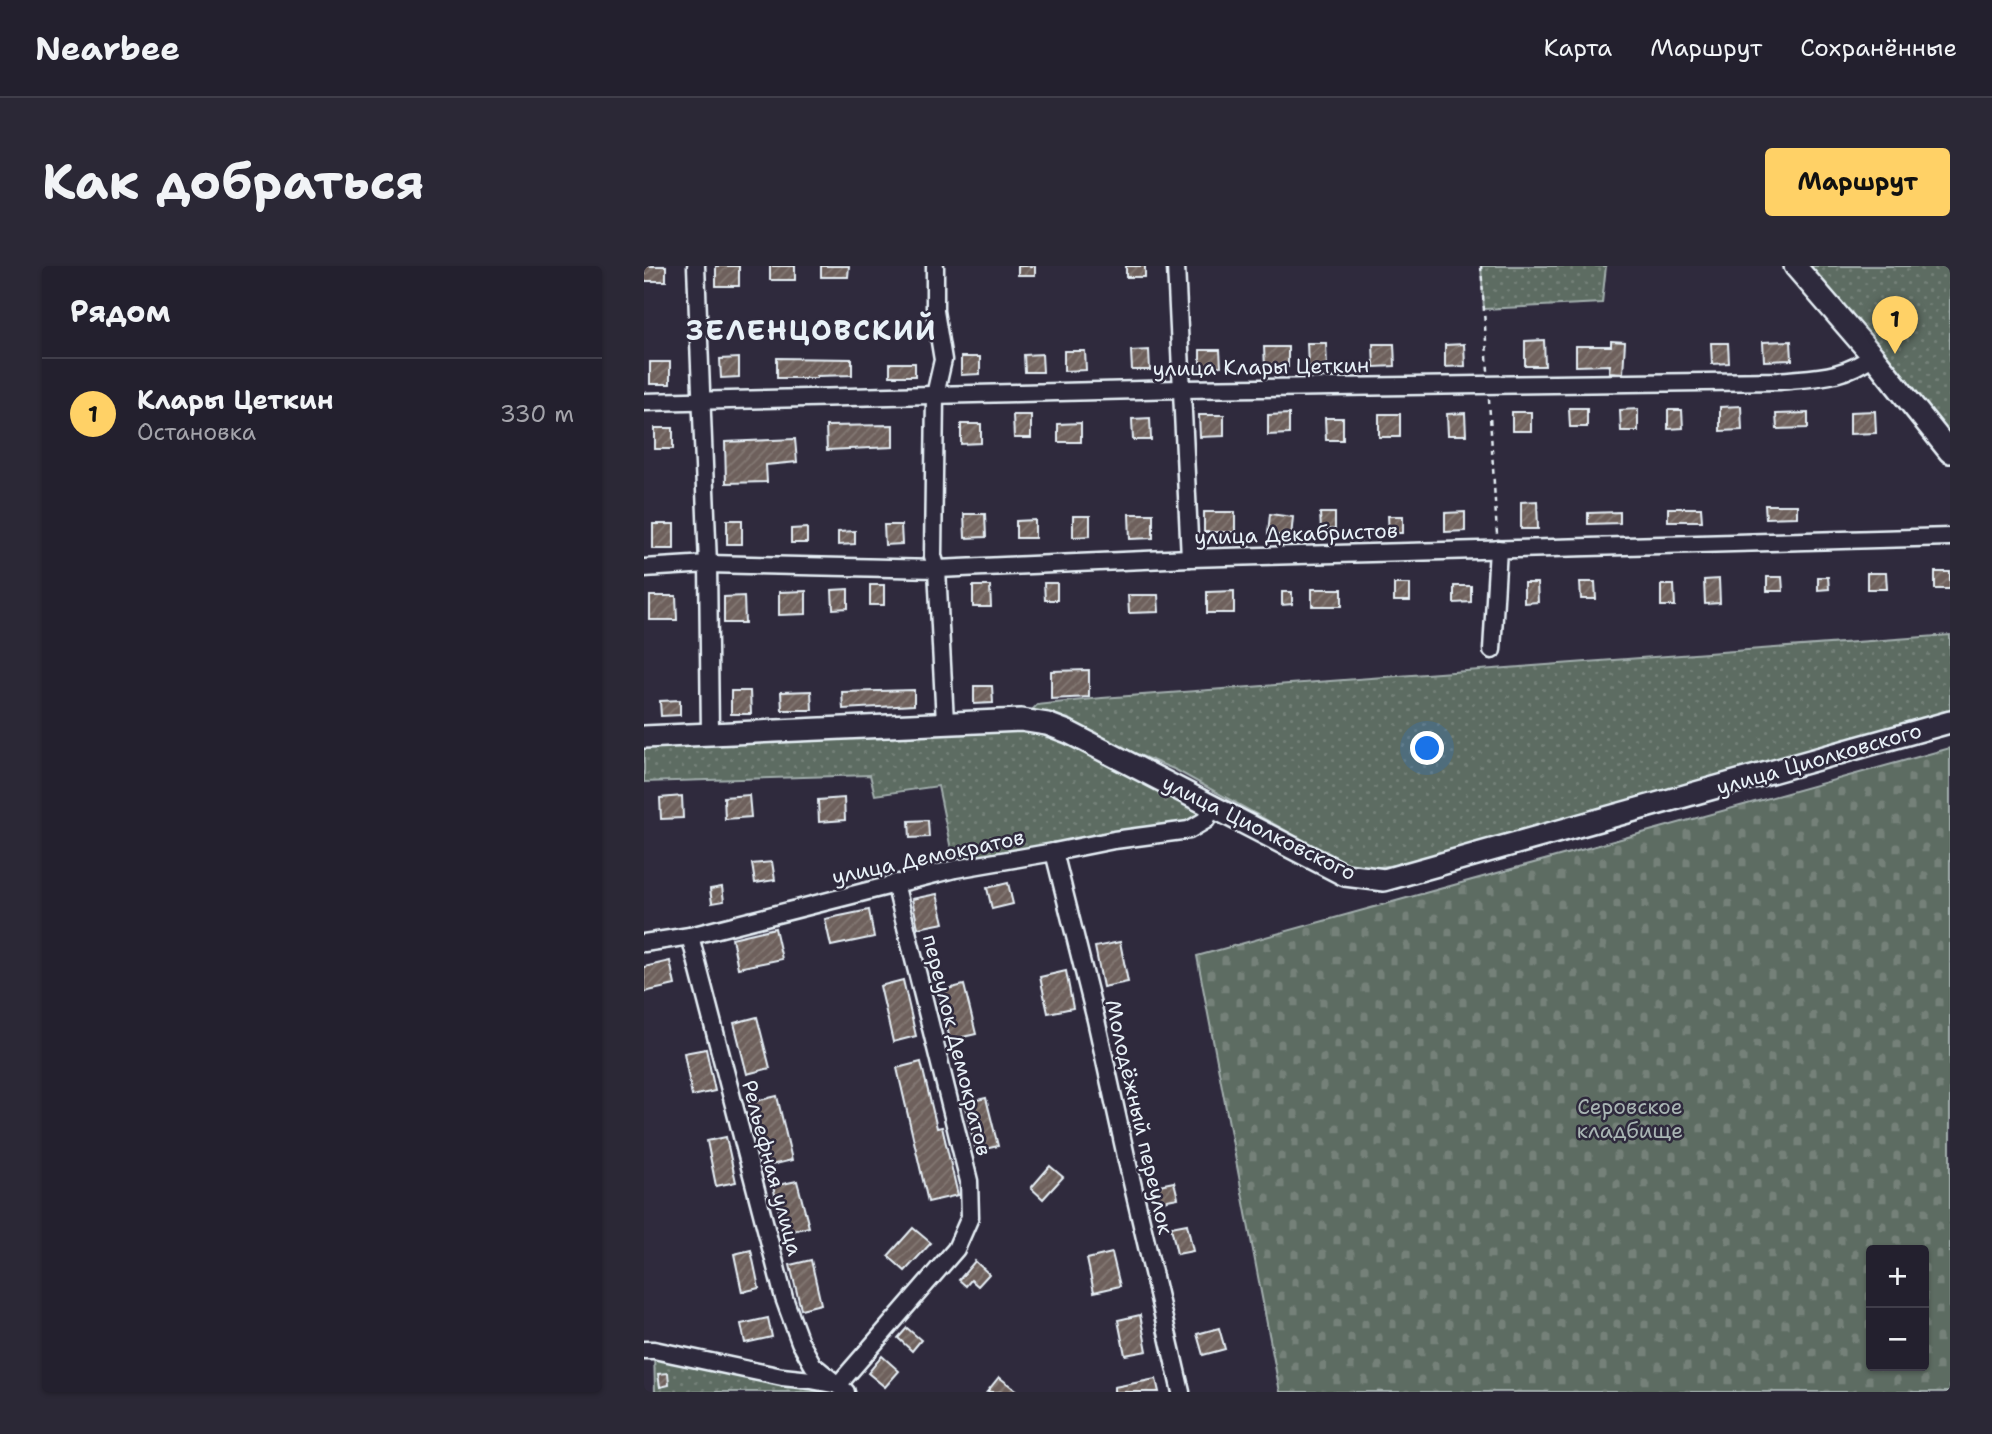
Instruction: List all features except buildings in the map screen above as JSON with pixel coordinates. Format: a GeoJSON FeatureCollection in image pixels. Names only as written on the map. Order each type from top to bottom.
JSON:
{"type":"FeatureCollection","features":[{"type":"Feature","properties":{"kind":"main road"},"geometry":{"type":"LineString","coordinates":[[1795,266],[1873,356],[1950,452]]}},
{"type":"Feature","properties":{"kind":"main road","name":"улица Циолковского"},"geometry":{"type":"LineString","coordinates":[[644,737],[945,722],[1021,720],[1047,724],[1068,732],[1345,875],[1384,880],[1950,722]]}},
{"type":"Feature","properties":{"kind":"street"},"geometry":{"type":"LineString","coordinates":[[696,266],[708,564],[710,733]]}},
{"type":"Feature","properties":{"kind":"street"},"geometry":{"type":"LineString","coordinates":[[935,266],[935,311],[943,360],[935,395],[933,556],[937,569],[945,722]]}},
{"type":"Feature","properties":{"kind":"street"},"geometry":{"type":"LineString","coordinates":[[1176,266],[1190,558]]}},
{"type":"Feature","properties":{"kind":"street","name":"улица Клары Цеткин"},"geometry":{"type":"LineString","coordinates":[[644,402],[1181,389],[1779,381],[1835,375],[1857,367],[1873,356]]}},
{"type":"Feature","properties":{"kind":"street","name":"улица Декабристов"},"geometry":{"type":"LineString","coordinates":[[644,568],[708,564],[937,569],[1190,558],[1950,537]]}},
{"type":"Feature","properties":{"kind":"street"},"geometry":{"type":"LineString","coordinates":[[1492,650],[1498,549]]}},
{"type":"Feature","properties":{"kind":"street","name":"улица Демократов"},"geometry":{"type":"LineString","coordinates":[[644,943],[690,936],[956,869],[1114,840],[1189,830],[1206,820],[1212,807]]}},
{"type":"Feature","properties":{"kind":"street","name":"Молодёжный переулок"},"geometry":{"type":"LineString","coordinates":[[1054,852],[1096,1020],[1181,1392]]}},
{"type":"Feature","properties":{"kind":"street","name":"переулок Демократов"},"geometry":{"type":"LineString","coordinates":[[842,1388],[956,1249],[970,1217],[969,1181],[895,883]]}},
{"type":"Feature","properties":{"kind":"street","name":"Рельефная улица"},"geometry":{"type":"LineString","coordinates":[[690,936],[784,1298],[800,1342],[813,1365],[842,1388]]}},
{"type":"Feature","properties":{"kind":"street"},"geometry":{"type":"LineString","coordinates":[[644,1350],[842,1388]]}},
{"type":"Feature","properties":{"kind":"path"},"geometry":{"type":"LineString","coordinates":[[1481,266],[1498,549]]}},
{"type":"Feature","properties":{"kind":"green space"},"geometry":{"type":"Polygon","coordinates":[[[1481,266],[1606,266],[1602,303],[1484,309],[1481,266]]]}},
{"type":"Feature","properties":{"kind":"green space"},"geometry":{"type":"Polygon","coordinates":[[[1795,266],[1950,266],[1950,452],[1795,266]]]}},
{"type":"Feature","properties":{"kind":"green space"},"geometry":{"type":"Polygon","coordinates":[[[1950,635],[1950,713],[1418,862],[1357,870],[1176,770],[1031,711],[1037,705],[1102,698],[1950,635]]]}},
{"type":"Feature","properties":{"kind":"green space"},"geometry":{"type":"Polygon","coordinates":[[[1021,720],[1212,807],[1206,820],[955,869],[938,786],[875,795],[870,775],[644,782],[644,737],[1021,720]]]}},
{"type":"Feature","properties":{"kind":"green space","name":"Серовское кладбище"},"geometry":{"type":"Polygon","coordinates":[[[1950,748],[1950,1392],[1280,1392],[1197,956],[1950,748]]]}},
{"type":"Feature","properties":{"kind":"green space"},"geometry":{"type":"Polygon","coordinates":[[[654,1350],[831,1392],[655,1392],[654,1350]]]}},
{"type":"Feature","properties":{"kind":"place","name":"Клары Цеткин"},"geometry":{"type":"Point","coordinates":[1895,354]}},
{"type":"Feature","properties":{"kind":"district","name":"ЗЕЛЕНЦОВСКИЙ"},"geometry":{"type":"Point","coordinates":[812,330]}}]}
